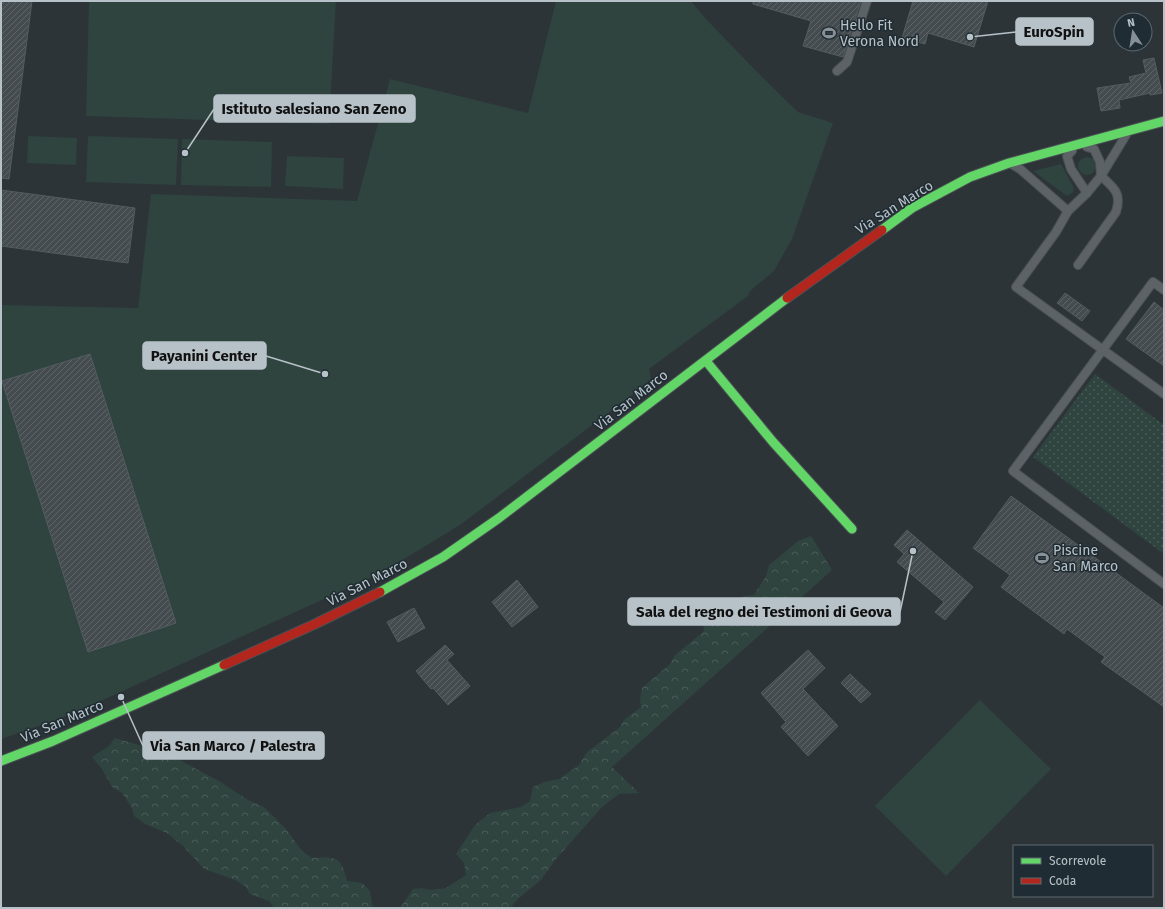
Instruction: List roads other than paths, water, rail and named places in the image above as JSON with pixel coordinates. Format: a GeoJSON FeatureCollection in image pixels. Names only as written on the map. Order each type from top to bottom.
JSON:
{"type":"FeatureCollection","features":[{"type":"Feature","properties":{"kind":"main road","name":"Via San Marco"},"geometry":{"type":"LineString","coordinates":[[1,761],[53,741],[315,624],[378,593],[443,557],[488,526],[796,291],[912,208],[970,177],[1009,162],[1164,121]]}},
{"type":"Feature","properties":{"kind":"main road"},"geometry":{"type":"LineString","coordinates":[[706,361],[773,442],[852,529]]}},
{"type":"Feature","properties":{"kind":"lane"},"geometry":{"type":"LineString","coordinates":[[837,71],[847,62],[868,1]]}},
{"type":"Feature","properties":{"kind":"lane"},"geometry":{"type":"LineString","coordinates":[[1129,131],[1101,176],[1087,193],[1068,211],[1056,232],[1016,287],[1164,394]]}},
{"type":"Feature","properties":{"kind":"lane"},"geometry":{"type":"LineString","coordinates":[[1078,265],[1116,212],[1119,204],[1118,196],[1114,189],[1101,176],[1100,162],[1094,149],[1079,144],[1067,156],[1071,169],[1087,193]]}},
{"type":"Feature","properties":{"kind":"lane"},"geometry":{"type":"LineString","coordinates":[[1009,162],[1020,169],[1068,211]]}},
{"type":"Feature","properties":{"kind":"lane"},"geometry":{"type":"LineString","coordinates":[[1164,290],[1153,282],[1013,472],[1164,584]]}},
{"type":"Feature","properties":{"kind":"place","name":"Hello Fit Verona Nord"},"geometry":{"type":"Point","coordinates":[829,33]}},
{"type":"Feature","properties":{"kind":"place","name":"EuroSpin"},"geometry":{"type":"Point","coordinates":[970,37]}},
{"type":"Feature","properties":{"kind":"place","name":"Istituto salesiano San Zeno"},"geometry":{"type":"Point","coordinates":[185,153]}},
{"type":"Feature","properties":{"kind":"place","name":"Payanini Center"},"geometry":{"type":"Point","coordinates":[325,374]}},
{"type":"Feature","properties":{"kind":"place","name":"Sala del regno dei Testimoni di Geova"},"geometry":{"type":"Point","coordinates":[913,551]}},
{"type":"Feature","properties":{"kind":"place","name":"Piscine San Marco"},"geometry":{"type":"Point","coordinates":[1042,558]}},
{"type":"Feature","properties":{"kind":"place","name":"Via San Marco / Palestra"},"geometry":{"type":"Point","coordinates":[121,697]}}]}
